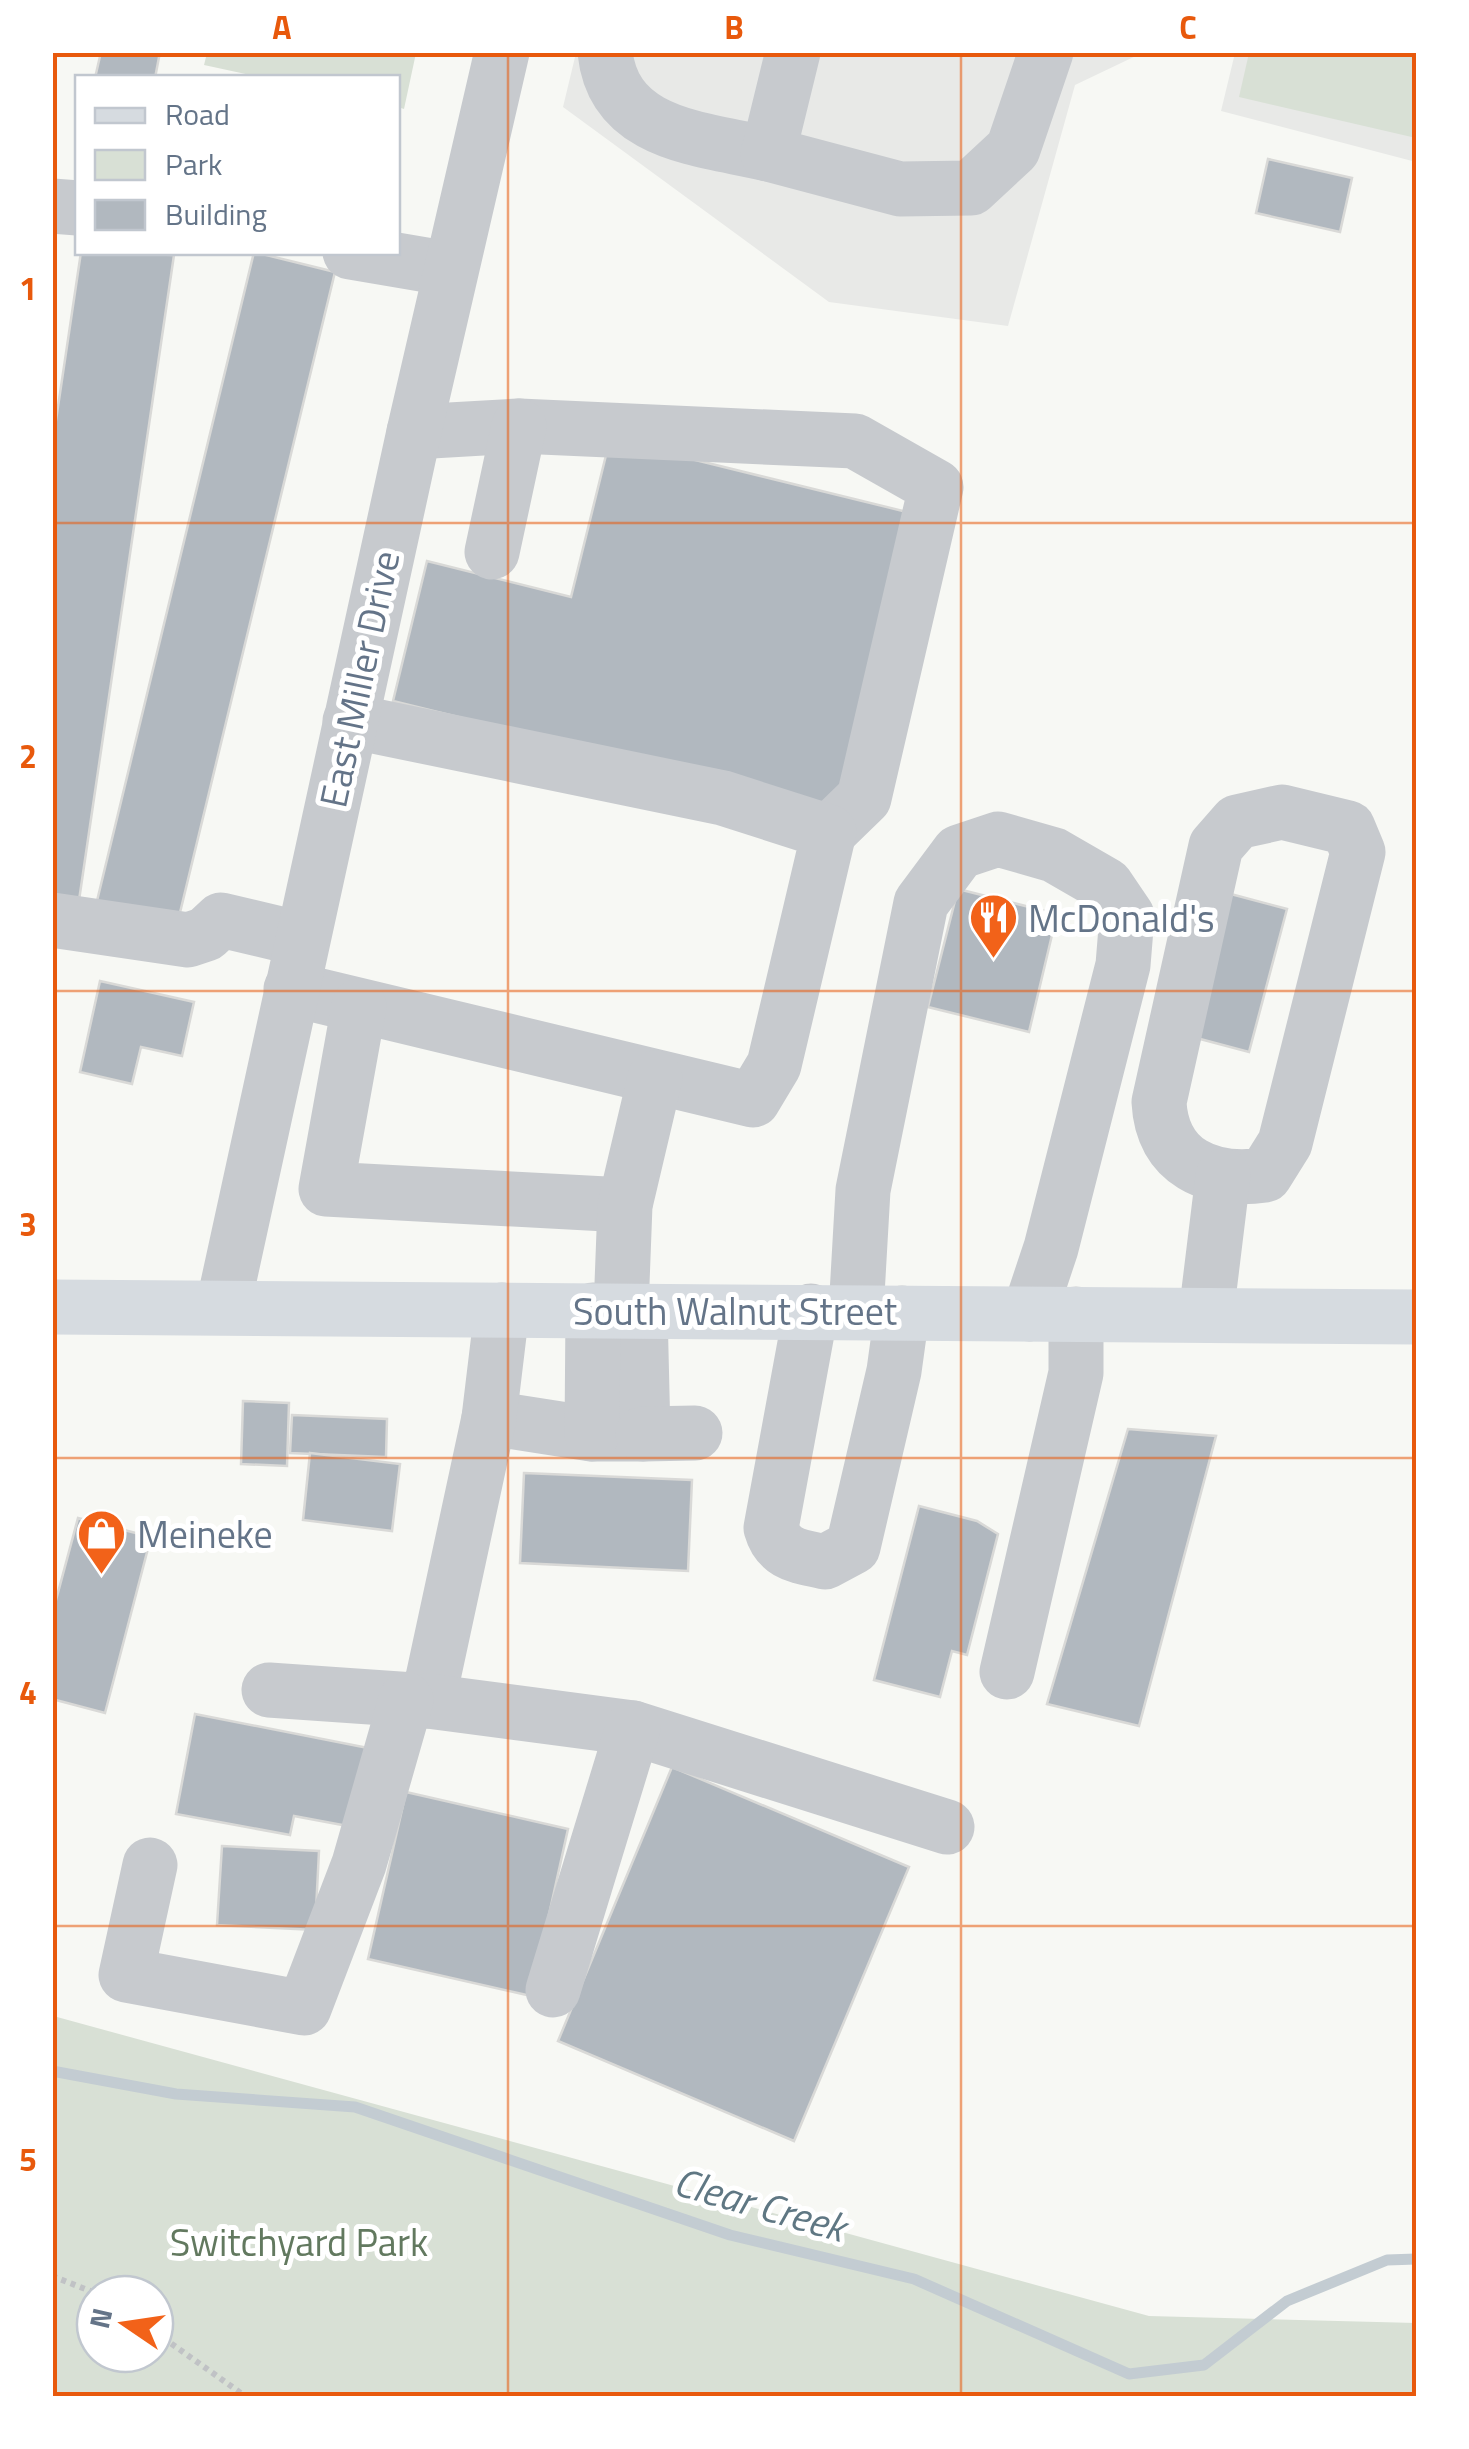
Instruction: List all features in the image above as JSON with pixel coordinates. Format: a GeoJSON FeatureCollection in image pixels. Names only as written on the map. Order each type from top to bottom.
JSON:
{"type":"FeatureCollection","features":[{"type":"Feature","properties":{"kind":"main road","name":"South Walnut Street"},"geometry":{"type":"LineString","coordinates":[[52,1308],[1416,1317]]}},
{"type":"Feature","properties":{"kind":"street","name":"East Miller Drive"},"geometry":{"type":"LineString","coordinates":[[223,1307],[450,270],[502,52]]}},
{"type":"Feature","properties":{"kind":"street"},"geometry":{"type":"LineString","coordinates":[[605,52],[608,76],[628,110],[660,128],[900,189],[971,188],[1013,148],[1046,52]]}},
{"type":"Feature","properties":{"kind":"street"},"geometry":{"type":"LineString","coordinates":[[768,154],[793,52]]}},
{"type":"Feature","properties":{"kind":"street"},"geometry":{"type":"LineString","coordinates":[[367,255],[450,270]]}},
{"type":"Feature","properties":{"kind":"street"},"geometry":{"type":"LineString","coordinates":[[492,552],[518,426]]}},
{"type":"Feature","properties":{"kind":"street"},"geometry":{"type":"LineString","coordinates":[[52,920],[188,940],[206,934],[221,920],[359,1006],[753,1100],[774,1065],[829,832],[864,798],[936,486],[855,441],[518,426],[414,432]]}},
{"type":"Feature","properties":{"kind":"street"},"geometry":{"type":"LineString","coordinates":[[350,721],[722,798],[829,832]]}},
{"type":"Feature","properties":{"kind":"street"},"geometry":{"type":"LineString","coordinates":[[1282,812],[1348,828],[1358,852],[1286,1144],[1265,1176],[1223,1176],[1192,1166],[1172,1147],[1160,1126],[1159,1102],[1216,846],[1237,822],[1282,812]]}},
{"type":"Feature","properties":{"kind":"street"},"geometry":{"type":"LineString","coordinates":[[856,1312],[864,1190],[921,903],[959,852],[998,839],[1054,855],[1106,885],[1126,916],[1123,965],[1051,1248],[1052,1314],[1076,1372],[1007,1672]]}},
{"type":"Feature","properties":{"kind":"street"},"geometry":{"type":"LineString","coordinates":[[359,1006],[326,1190],[625,1205]]}},
{"type":"Feature","properties":{"kind":"street"},"geometry":{"type":"LineString","coordinates":[[489,1418],[643,1434],[618,1310],[625,1205],[655,1078]]}},
{"type":"Feature","properties":{"kind":"street"},"geometry":{"type":"LineString","coordinates":[[1206,1315],[1223,1176]]}},
{"type":"Feature","properties":{"kind":"street"},"geometry":{"type":"LineString","coordinates":[[150,1865],[126,1976],[304,2008],[417,1701],[489,1418],[502,1310]]}},
{"type":"Feature","properties":{"kind":"street"},"geometry":{"type":"LineString","coordinates":[[269,1690],[417,1701],[633,1728],[947,1827]]}},
{"type":"Feature","properties":{"kind":"street"},"geometry":{"type":"LineString","coordinates":[[553,1990],[633,1728]]}},
{"type":"Feature","properties":{"kind":"path"},"geometry":{"type":"LineString","coordinates":[[175,2346],[245,2396]]}},
{"type":"Feature","properties":{"kind":"shaded area"},"geometry":{"type":"Polygon","coordinates":[[[576,53],[1142,53],[1075,85],[1008,326],[829,302],[563,107],[576,53]]]}},
{"type":"Feature","properties":{"kind":"shaded area"},"geometry":{"type":"Polygon","coordinates":[[[1235,53],[1416,53],[1416,162],[1221,111],[1235,53]]]}},
{"type":"Feature","properties":{"kind":"green space"},"geometry":{"type":"Polygon","coordinates":[[[207,52],[416,53],[404,109],[400,108],[400,75],[251,75],[204,65],[207,52]]]}},
{"type":"Feature","properties":{"kind":"green space"},"geometry":{"type":"Polygon","coordinates":[[[1249,53],[1416,53],[1416,138],[1239,97],[1249,53]]]}},
{"type":"Feature","properties":{"kind":"green space","name":"Switchyard Park"},"geometry":{"type":"Polygon","coordinates":[[[53,2011],[57,2017],[1149,2316],[1416,2323],[1416,2396],[53,2396],[53,2011]]]}},
{"type":"Feature","properties":{"kind":"building"},"geometry":{"type":"Polygon","coordinates":[[[101,52],[160,52],[156,75],[96,75],[101,52]]]}},
{"type":"Feature","properties":{"kind":"building"},"geometry":{"type":"Polygon","coordinates":[[[1268,159],[1352,178],[1340,232],[1256,213],[1268,159]]]}},
{"type":"Feature","properties":{"kind":"building"},"geometry":{"type":"Polygon","coordinates":[[[81,255],[174,255],[77,914],[52,910],[52,447],[81,255]]]}},
{"type":"Feature","properties":{"kind":"building"},"geometry":{"type":"Polygon","coordinates":[[[253,255],[335,272],[177,925],[96,905],[253,255]]]}},
{"type":"Feature","properties":{"kind":"building"},"geometry":{"type":"Polygon","coordinates":[[[610,439],[907,512],[835,810],[393,701],[427,561],[571,597],[610,439]]]}},
{"type":"Feature","properties":{"kind":"building","name":"McDonald's"},"geometry":{"type":"Polygon","coordinates":[[[958,889],[1057,914],[1029,1032],[928,1007],[958,889]]]}},
{"type":"Feature","properties":{"kind":"building"},"geometry":{"type":"Polygon","coordinates":[[[1227,893],[1287,909],[1249,1052],[1189,1036],[1227,893]]]}},
{"type":"Feature","properties":{"kind":"building"},"geometry":{"type":"Polygon","coordinates":[[[100,981],[194,1002],[182,1056],[141,1047],[132,1084],[80,1072],[100,981]]]}},
{"type":"Feature","properties":{"kind":"building"},"geometry":{"type":"Polygon","coordinates":[[[243,1401],[289,1403],[287,1466],[241,1464],[243,1401]]]}},
{"type":"Feature","properties":{"kind":"building"},"geometry":{"type":"Polygon","coordinates":[[[292,1415],[387,1419],[386,1457],[290,1453],[292,1415]]]}},
{"type":"Feature","properties":{"kind":"building"},"geometry":{"type":"Polygon","coordinates":[[[1128,1429],[1216,1436],[1139,1726],[1047,1704],[1128,1429]]]}},
{"type":"Feature","properties":{"kind":"building"},"geometry":{"type":"Polygon","coordinates":[[[310,1453],[400,1464],[392,1531],[303,1520],[310,1453]]]}},
{"type":"Feature","properties":{"kind":"building"},"geometry":{"type":"Polygon","coordinates":[[[524,1473],[692,1480],[688,1571],[520,1563],[524,1473]]]}},
{"type":"Feature","properties":{"kind":"building"},"geometry":{"type":"Polygon","coordinates":[[[919,1506],[977,1521],[998,1534],[967,1655],[952,1651],[940,1697],[874,1680],[919,1506]]]}},
{"type":"Feature","properties":{"kind":"building","name":"Meineke"},"geometry":{"type":"Polygon","coordinates":[[[78,1518],[151,1537],[105,1713],[52,1699],[52,1615],[78,1518]]]}},
{"type":"Feature","properties":{"kind":"building"},"geometry":{"type":"Polygon","coordinates":[[[195,1714],[368,1748],[353,1827],[294,1816],[290,1835],[176,1814],[195,1714]]]}},
{"type":"Feature","properties":{"kind":"building"},"geometry":{"type":"Polygon","coordinates":[[[672,1767],[909,1867],[794,2141],[558,2041],[672,1767]]]}},
{"type":"Feature","properties":{"kind":"building"},"geometry":{"type":"Polygon","coordinates":[[[406,1792],[568,1829],[531,1996],[368,1959],[406,1792]]]}},
{"type":"Feature","properties":{"kind":"building"},"geometry":{"type":"Polygon","coordinates":[[[222,1846],[319,1851],[315,1930],[217,1925],[222,1846]]]}},
{"type":"Feature","properties":{"kind":"waterway","name":"Clear Creek"},"geometry":{"type":"LineString","coordinates":[[52,2071],[176,2094],[355,2107],[730,2235],[914,2279],[1129,2374],[1204,2365],[1287,2301],[1387,2260],[1416,2259]]}},
{"type":"Feature","properties":{"kind":"place","name":"McDonald's"},"geometry":{"type":"Point","coordinates":[993,960]}},
{"type":"Feature","properties":{"kind":"place","name":"Meineke"},"geometry":{"type":"Point","coordinates":[102,1576]}}]}
